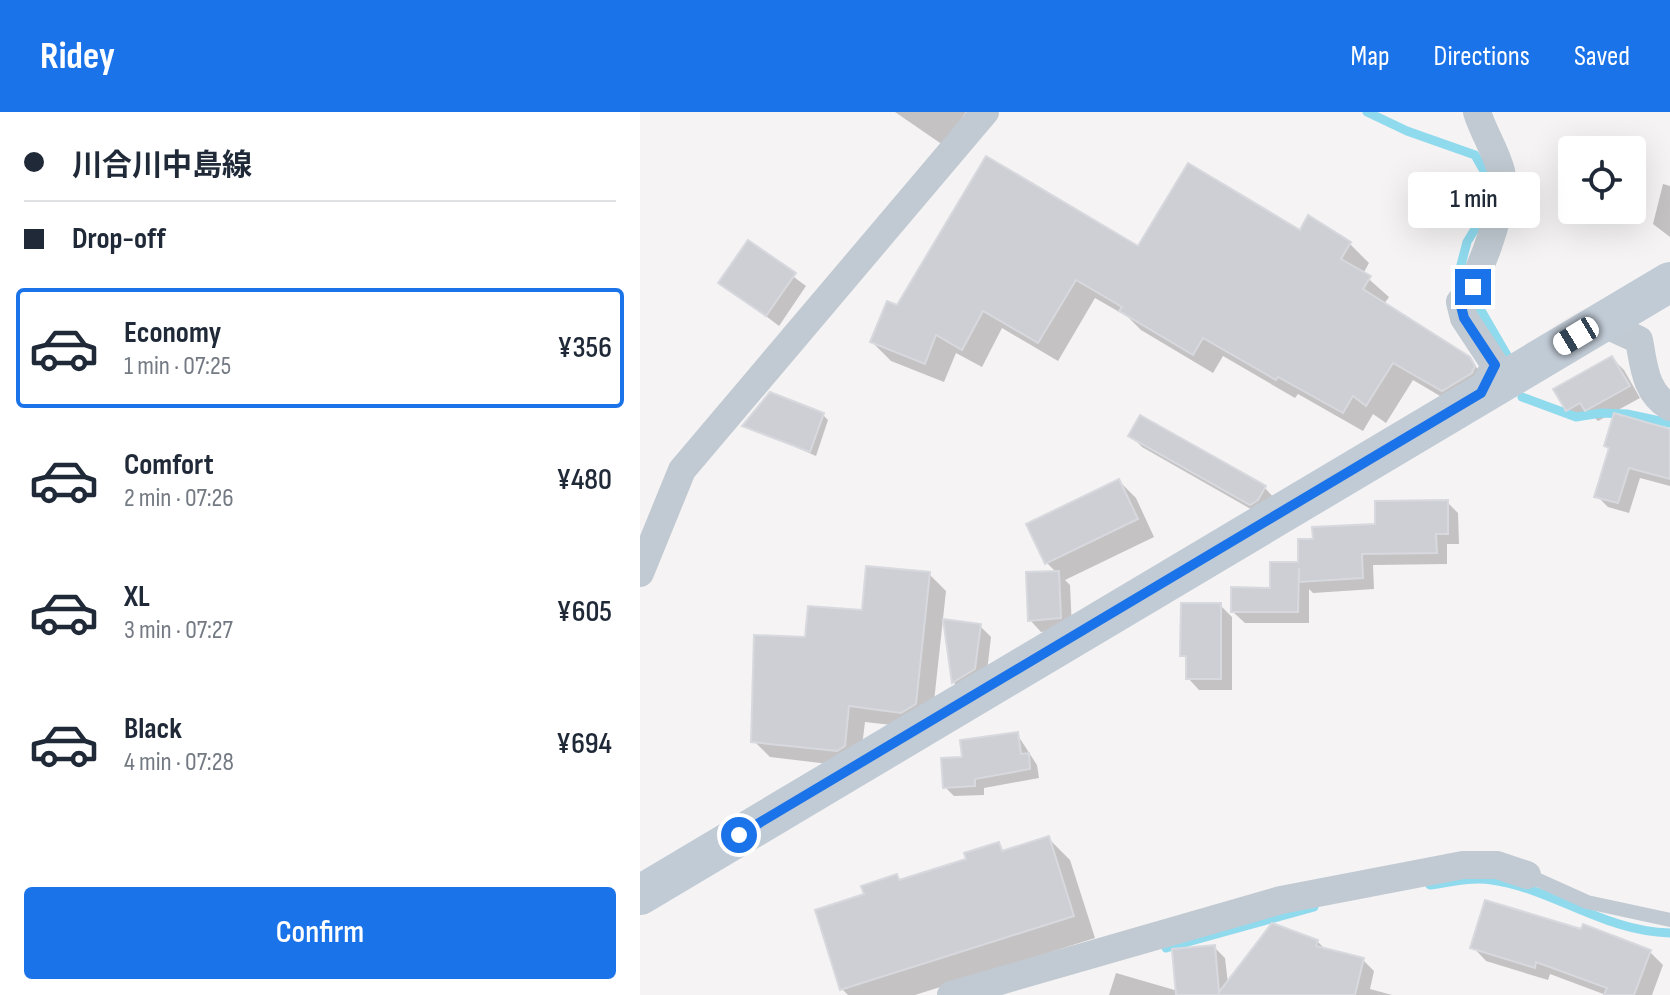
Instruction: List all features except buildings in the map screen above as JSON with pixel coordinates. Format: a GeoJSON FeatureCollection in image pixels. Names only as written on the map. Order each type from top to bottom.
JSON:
{"type":"FeatureCollection","features":[{"type":"Feature","properties":{"kind":"main road"},"geometry":{"type":"LineString","coordinates":[[640,895],[1670,282]]}},
{"type":"Feature","properties":{"kind":"street"},"geometry":{"type":"LineString","coordinates":[[640,573],[682,470],[985,112]]}},
{"type":"Feature","properties":{"kind":"street"},"geometry":{"type":"LineString","coordinates":[[1477,112],[1501,172],[1497,209],[1473,287],[1460,302],[1464,318],[1495,365],[1481,393]]}},
{"type":"Feature","properties":{"kind":"street"},"geometry":{"type":"LineString","coordinates":[[1600,322],[1639,340],[1647,379],[1658,400],[1670,407]]}},
{"type":"Feature","properties":{"kind":"street"},"geometry":{"type":"LineString","coordinates":[[951,995],[1281,900],[1463,865],[1497,865],[1527,875]]}},
{"type":"Feature","properties":{"kind":"lane"},"geometry":{"type":"LineString","coordinates":[[1527,875],[1587,902],[1670,920]]}},
{"type":"Feature","properties":{"kind":"waterway"},"geometry":{"type":"LineString","coordinates":[[1367,112],[1407,131],[1475,155],[1484,171],[1486,211],[1467,242],[1461,265]]}},
{"type":"Feature","properties":{"kind":"waterway"},"geometry":{"type":"LineString","coordinates":[[1479,307],[1508,357]]}},
{"type":"Feature","properties":{"kind":"waterway"},"geometry":{"type":"LineString","coordinates":[[1522,397],[1576,417],[1601,413],[1627,414],[1670,423]]}},
{"type":"Feature","properties":{"kind":"waterway"},"geometry":{"type":"LineString","coordinates":[[1430,885],[1469,879],[1492,880],[1537,892],[1623,925],[1670,933]]}},
{"type":"Feature","properties":{"kind":"waterway"},"geometry":{"type":"LineString","coordinates":[[1166,948],[1314,907]]}},
{"type":"Feature","properties":{"kind":"route"},"geometry":{"type":"LineString","coordinates":[[739,835],[1481,393],[1495,365],[1464,318],[1460,302],[1473,287]]}}]}
